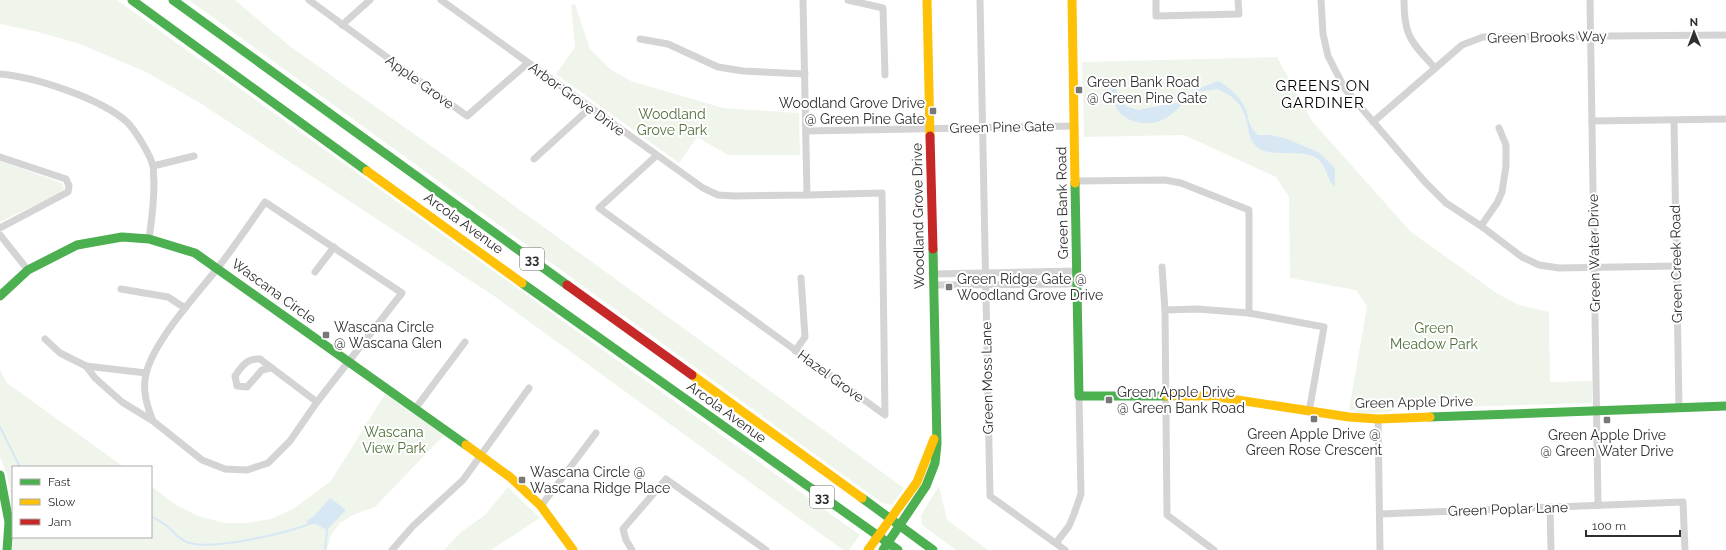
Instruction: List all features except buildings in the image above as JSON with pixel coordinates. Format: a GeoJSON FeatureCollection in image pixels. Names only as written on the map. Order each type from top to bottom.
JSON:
{"type":"FeatureCollection","features":[{"type":"Feature","properties":{"kind":"street","name":"Arcola Avenue"},"geometry":{"type":"LineString","coordinates":[[132,0],[611,347],[879,536],[885,546],[898,550]]}},
{"type":"Feature","properties":{"kind":"street","name":"Arcola Avenue"},"geometry":{"type":"LineString","coordinates":[[173,0],[933,550]]}},
{"type":"Feature","properties":{"kind":"street","name":"Apple Grove"},"geometry":{"type":"LineString","coordinates":[[309,0],[467,116],[528,63]]}},
{"type":"Feature","properties":{"kind":"street"},"geometry":{"type":"LineString","coordinates":[[342,25],[370,0]]}},
{"type":"Feature","properties":{"kind":"street","name":"Arbor Grove Drive"},"geometry":{"type":"LineString","coordinates":[[441,0],[565,88],[656,156],[703,188],[718,195],[807,195]]}},
{"type":"Feature","properties":{"kind":"street"},"geometry":{"type":"LineString","coordinates":[[803,0],[807,195]]}},
{"type":"Feature","properties":{"kind":"street"},"geometry":{"type":"LineString","coordinates":[[848,0],[884,8],[885,75]]}},
{"type":"Feature","properties":{"kind":"street","name":"Woodland Grove Drive"},"geometry":{"type":"LineString","coordinates":[[885,546],[926,486],[935,463],[937,431],[932,285],[927,0]]}},
{"type":"Feature","properties":{"kind":"street","name":"Green Moss Lane"},"geometry":{"type":"LineString","coordinates":[[980,0],[990,496],[1065,550]]}},
{"type":"Feature","properties":{"kind":"street","name":"Green Bank Road"},"geometry":{"type":"LineString","coordinates":[[1056,543],[1074,514],[1081,494],[1072,0]]}},
{"type":"Feature","properties":{"kind":"street"},"geometry":{"type":"LineString","coordinates":[[1156,0],[1156,16],[1239,14],[1238,0]]}},
{"type":"Feature","properties":{"kind":"street"},"geometry":{"type":"LineString","coordinates":[[1321,0],[1323,34],[1328,56],[1345,89],[1425,182],[1446,203],[1481,226],[1522,257],[1539,265],[1560,268],[1676,266]]}},
{"type":"Feature","properties":{"kind":"street"},"geometry":{"type":"LineString","coordinates":[[1404,0],[1405,23],[1410,40],[1434,68]]}},
{"type":"Feature","properties":{"kind":"street","name":"Green Water Drive"},"geometry":{"type":"LineString","coordinates":[[1590,0],[1598,505]]}},
{"type":"Feature","properties":{"kind":"street","name":"Green Brooks Way"},"geometry":{"type":"LineString","coordinates":[[1373,122],[1462,44],[1483,37],[1726,35]]}},
{"type":"Feature","properties":{"kind":"street"},"geometry":{"type":"LineString","coordinates":[[640,39],[668,44],[718,67],[743,71],[804,74]]}},
{"type":"Feature","properties":{"kind":"street"},"geometry":{"type":"LineString","coordinates":[[0,74],[18,75],[60,88],[106,107],[128,122],[142,143],[153,166],[154,201],[148,239]]}},
{"type":"Feature","properties":{"kind":"street"},"geometry":{"type":"LineString","coordinates":[[534,159],[590,108]]}},
{"type":"Feature","properties":{"kind":"street"},"geometry":{"type":"LineString","coordinates":[[1592,121],[1726,119]]}},
{"type":"Feature","properties":{"kind":"street","name":"Green Creek Road"},"geometry":{"type":"LineString","coordinates":[[1674,120],[1679,407]]}},
{"type":"Feature","properties":{"kind":"street","name":"Green Pine Gate"},"geometry":{"type":"LineString","coordinates":[[806,131],[1075,126]]}},
{"type":"Feature","properties":{"kind":"street"},"geometry":{"type":"LineString","coordinates":[[1481,226],[1497,203],[1502,192],[1506,166],[1506,145],[1499,128]]}},
{"type":"Feature","properties":{"kind":"street"},"geometry":{"type":"LineString","coordinates":[[153,166],[194,156]]}},
{"type":"Feature","properties":{"kind":"street","name":"Hazel Grove"},"geometry":{"type":"LineString","coordinates":[[656,156],[599,208],[884,416],[882,193],[807,195]]}},
{"type":"Feature","properties":{"kind":"street"},"geometry":{"type":"LineString","coordinates":[[0,157],[66,179],[69,186],[68,192],[0,228]]}},
{"type":"Feature","properties":{"kind":"street"},"geometry":{"type":"LineString","coordinates":[[1076,181],[1165,180],[1181,183],[1249,210],[1249,313]]}},
{"type":"Feature","properties":{"kind":"street"},"geometry":{"type":"LineString","coordinates":[[86,366],[95,378],[122,402],[152,421],[202,460],[225,470],[247,470],[268,463],[290,441],[317,402],[402,293],[265,202],[155,352],[146,373],[145,385],[146,403],[152,421]]}},
{"type":"Feature","properties":{"kind":"street"},"geometry":{"type":"LineString","coordinates":[[0,235],[28,270]]}},
{"type":"Feature","properties":{"kind":"street","name":"Wascana Circle"},"geometry":{"type":"LineString","coordinates":[[0,296],[28,270],[77,245],[122,237],[148,239],[195,253],[519,484],[541,506],[570,549]]}},
{"type":"Feature","properties":{"kind":"street"},"geometry":{"type":"LineString","coordinates":[[315,272],[334,247]]}},
{"type":"Feature","properties":{"kind":"street"},"geometry":{"type":"LineString","coordinates":[[1162,267],[1165,310],[1167,515],[1214,550]]}},
{"type":"Feature","properties":{"kind":"street"},"geometry":{"type":"LineString","coordinates":[[932,274],[1076,271]]}},
{"type":"Feature","properties":{"kind":"street"},"geometry":{"type":"LineString","coordinates":[[795,351],[805,337],[801,278]]}},
{"type":"Feature","properties":{"kind":"street"},"geometry":{"type":"LineString","coordinates":[[932,285],[986,286],[1076,284]]}},
{"type":"Feature","properties":{"kind":"street"},"geometry":{"type":"LineString","coordinates":[[121,289],[168,297],[186,308]]}},
{"type":"Feature","properties":{"kind":"street"},"geometry":{"type":"LineString","coordinates":[[1165,310],[1197,309],[1249,313],[1324,327],[1310,412]]}},
{"type":"Feature","properties":{"kind":"street"},"geometry":{"type":"LineString","coordinates":[[45,339],[60,353],[86,366],[146,373]]}},
{"type":"Feature","properties":{"kind":"street"},"geometry":{"type":"LineString","coordinates":[[415,409],[465,342]]}},
{"type":"Feature","properties":{"kind":"street"},"geometry":{"type":"LineString","coordinates":[[271,368],[262,370],[247,387],[237,386],[235,376],[242,365],[252,359],[260,359],[317,402]]}},
{"type":"Feature","properties":{"kind":"street"},"geometry":{"type":"LineString","coordinates":[[392,550],[413,526],[463,480],[529,388]]}},
{"type":"Feature","properties":{"kind":"street","name":"Green Apple Drive"},"geometry":{"type":"LineString","coordinates":[[1079,396],[1212,396],[1349,418],[1378,419],[1726,406]]}},
{"type":"Feature","properties":{"kind":"street"},"geometry":{"type":"LineString","coordinates":[[1378,419],[1380,550]]}},
{"type":"Feature","properties":{"kind":"street","name":"Woodland Grove Drive"},"geometry":{"type":"LineString","coordinates":[[868,550],[917,482],[937,431]]}},
{"type":"Feature","properties":{"kind":"street"},"geometry":{"type":"LineString","coordinates":[[541,506],[596,433]]}},
{"type":"Feature","properties":{"kind":"street"},"geometry":{"type":"LineString","coordinates":[[0,474],[2,494],[9,522],[7,550]]}},
{"type":"Feature","properties":{"kind":"street"},"geometry":{"type":"LineString","coordinates":[[632,550],[626,540],[623,529],[666,479],[766,550]]}},
{"type":"Feature","properties":{"kind":"street","name":"Green Poplar Lane"},"geometry":{"type":"LineString","coordinates":[[1380,514],[1683,502],[1685,550]]}},
{"type":"Feature","properties":{"kind":"street"},"geometry":{"type":"LineString","coordinates":[[1550,507],[1551,550]]}},
{"type":"Feature","properties":{"kind":"green space"},"geometry":{"type":"Polygon","coordinates":[[[0,0],[117,0],[860,535],[849,550],[843,550],[494,296],[200,103],[146,72],[80,44],[38,32],[0,24],[0,0]]]}},
{"type":"Feature","properties":{"kind":"green space"},"geometry":{"type":"Polygon","coordinates":[[[189,0],[235,0],[291,47],[465,170],[904,488],[892,505],[882,503],[189,0]]]}},
{"type":"Feature","properties":{"kind":"green space","name":"Woodland Grove Park"},"geometry":{"type":"Polygon","coordinates":[[[575,4],[590,49],[610,69],[631,81],[723,108],[799,113],[800,155],[728,155],[697,137],[679,163],[556,74],[575,47],[571,5],[575,4]]]}},
{"type":"Feature","properties":{"kind":"green space","name":"Green Meadow Park"},"geometry":{"type":"Polygon","coordinates":[[[1277,57],[1312,121],[1411,232],[1498,294],[1519,305],[1549,312],[1550,382],[1592,381],[1592,403],[1394,409],[1390,412],[1359,414],[1355,411],[1349,410],[1367,306],[1356,290],[1290,278],[1289,197],[1276,177],[1184,135],[1084,137],[1082,62],[1277,57]]]}},
{"type":"Feature","properties":{"kind":"green space"},"geometry":{"type":"Polygon","coordinates":[[[0,161],[62,183],[64,188],[62,192],[0,222],[0,161]]]}},
{"type":"Feature","properties":{"kind":"green space"},"geometry":{"type":"Polygon","coordinates":[[[0,370],[7,383],[123,466],[12,466],[12,504],[7,474],[0,457],[0,370]]]}},
{"type":"Feature","properties":{"kind":"green space","name":"Wascana View Park"},"geometry":{"type":"Polygon","coordinates":[[[385,394],[444,435],[375,507],[353,515],[340,523],[331,535],[327,550],[10,550],[12,535],[12,538],[152,538],[152,487],[176,505],[198,516],[225,523],[246,523],[271,519],[293,509],[331,481],[385,394]]]}},
{"type":"Feature","properties":{"kind":"green space"},"geometry":{"type":"Polygon","coordinates":[[[939,486],[947,520],[988,550],[956,550],[922,525],[921,515],[939,486]]]}},
{"type":"Feature","properties":{"kind":"green space"},"geometry":{"type":"Polygon","coordinates":[[[508,487],[540,518],[491,550],[444,550],[461,532],[485,515],[508,487]]]}},
{"type":"Feature","properties":{"kind":"water"},"geometry":{"type":"Polygon","coordinates":[[[1218,81],[1230,89],[1241,101],[1246,110],[1251,126],[1258,135],[1270,135],[1285,138],[1320,153],[1335,168],[1335,187],[1332,184],[1322,163],[1315,157],[1300,153],[1266,152],[1259,149],[1254,144],[1250,136],[1245,115],[1239,104],[1227,94],[1217,89],[1196,93],[1162,120],[1152,123],[1140,123],[1130,120],[1121,114],[1115,105],[1110,88],[1116,89],[1120,99],[1126,106],[1138,110],[1180,102],[1197,89],[1218,81]]]}},
{"type":"Feature","properties":{"kind":"water"},"geometry":{"type":"Polygon","coordinates":[[[330,498],[346,510],[327,530],[315,524],[307,525],[307,521],[314,516],[330,498]]]}},
{"type":"Feature","properties":{"kind":"waterway"},"geometry":{"type":"LineString","coordinates":[[0,427],[20,466]]}},
{"type":"Feature","properties":{"kind":"waterway"},"geometry":{"type":"LineString","coordinates":[[152,517],[167,526],[182,540],[200,545],[248,540],[281,533],[307,525]]}},
{"type":"Feature","properties":{"kind":"waterway"},"geometry":{"type":"LineString","coordinates":[[325,550],[327,530]]}},
{"type":"Feature","properties":{"kind":"traffic: fast"},"geometry":{"type":"LineString","coordinates":[[132,0],[367,171]]}},
{"type":"Feature","properties":{"kind":"traffic: fast"},"geometry":{"type":"LineString","coordinates":[[173,0],[567,285]]}},
{"type":"Feature","properties":{"kind":"traffic: fast"},"geometry":{"type":"LineString","coordinates":[[1075,183],[1079,396],[1167,396]]}},
{"type":"Feature","properties":{"kind":"traffic: fast"},"geometry":{"type":"LineString","coordinates":[[0,296],[28,270],[77,245],[122,237],[149,239],[195,253],[466,445]]}},
{"type":"Feature","properties":{"kind":"traffic: fast"},"geometry":{"type":"LineString","coordinates":[[883,550],[926,486],[935,463],[937,444],[933,249]]}},
{"type":"Feature","properties":{"kind":"traffic: fast"},"geometry":{"type":"LineString","coordinates":[[522,283],[898,550]]}},
{"type":"Feature","properties":{"kind":"traffic: fast"},"geometry":{"type":"LineString","coordinates":[[1430,417],[1726,406]]}},
{"type":"Feature","properties":{"kind":"traffic: fast"},"geometry":{"type":"LineString","coordinates":[[0,475],[9,522],[7,550]]}},
{"type":"Feature","properties":{"kind":"traffic: fast"},"geometry":{"type":"LineString","coordinates":[[862,498],[933,550]]}},
{"type":"Feature","properties":{"kind":"traffic: slow"},"geometry":{"type":"LineString","coordinates":[[927,0],[930,136]]}},
{"type":"Feature","properties":{"kind":"traffic: slow"},"geometry":{"type":"LineString","coordinates":[[1072,0],[1075,183]]}},
{"type":"Feature","properties":{"kind":"traffic: slow"},"geometry":{"type":"LineString","coordinates":[[367,171],[522,283]]}},
{"type":"Feature","properties":{"kind":"traffic: slow"},"geometry":{"type":"LineString","coordinates":[[692,375],[862,498]]}},
{"type":"Feature","properties":{"kind":"traffic: slow"},"geometry":{"type":"LineString","coordinates":[[1167,396],[1212,396],[1349,417],[1378,419],[1430,417]]}},
{"type":"Feature","properties":{"kind":"traffic: slow"},"geometry":{"type":"LineString","coordinates":[[868,550],[917,482],[934,439]]}},
{"type":"Feature","properties":{"kind":"traffic: slow"},"geometry":{"type":"LineString","coordinates":[[466,445],[510,477],[541,506],[573,550]]}},
{"type":"Feature","properties":{"kind":"traffic: jam"},"geometry":{"type":"LineString","coordinates":[[930,136],[933,249]]}},
{"type":"Feature","properties":{"kind":"traffic: jam"},"geometry":{"type":"LineString","coordinates":[[567,285],[692,375]]}},
{"type":"Feature","properties":{"kind":"place","name":"Green Bank Road @ Green Pine Gate"},"geometry":{"type":"Point","coordinates":[1079,90]}},
{"type":"Feature","properties":{"kind":"place","name":"Woodland Grove Drive @ Green Pine Gate"},"geometry":{"type":"Point","coordinates":[933,111]}},
{"type":"Feature","properties":{"kind":"place","name":"Green Ridge Gate @ Woodland Grove Drive"},"geometry":{"type":"Point","coordinates":[949,287]}},
{"type":"Feature","properties":{"kind":"place","name":"Wascana Circle @ Wascana Glen"},"geometry":{"type":"Point","coordinates":[326,335]}},
{"type":"Feature","properties":{"kind":"place","name":"Green Apple Drive @ Green Bank Road"},"geometry":{"type":"Point","coordinates":[1109,400]}},
{"type":"Feature","properties":{"kind":"place","name":"Green Apple Drive @ Green Rose Crescent"},"geometry":{"type":"Point","coordinates":[1314,419]}},
{"type":"Feature","properties":{"kind":"place","name":"Green Apple Drive @ Green Water Drive"},"geometry":{"type":"Point","coordinates":[1607,420]}},
{"type":"Feature","properties":{"kind":"place","name":"Wascana Circle @ Wascana Ridge Place"},"geometry":{"type":"Point","coordinates":[522,480]}},
{"type":"Feature","properties":{"kind":"district","name":"GREENS ON GARDINER"},"geometry":{"type":"Point","coordinates":[1323,94]}}]}
